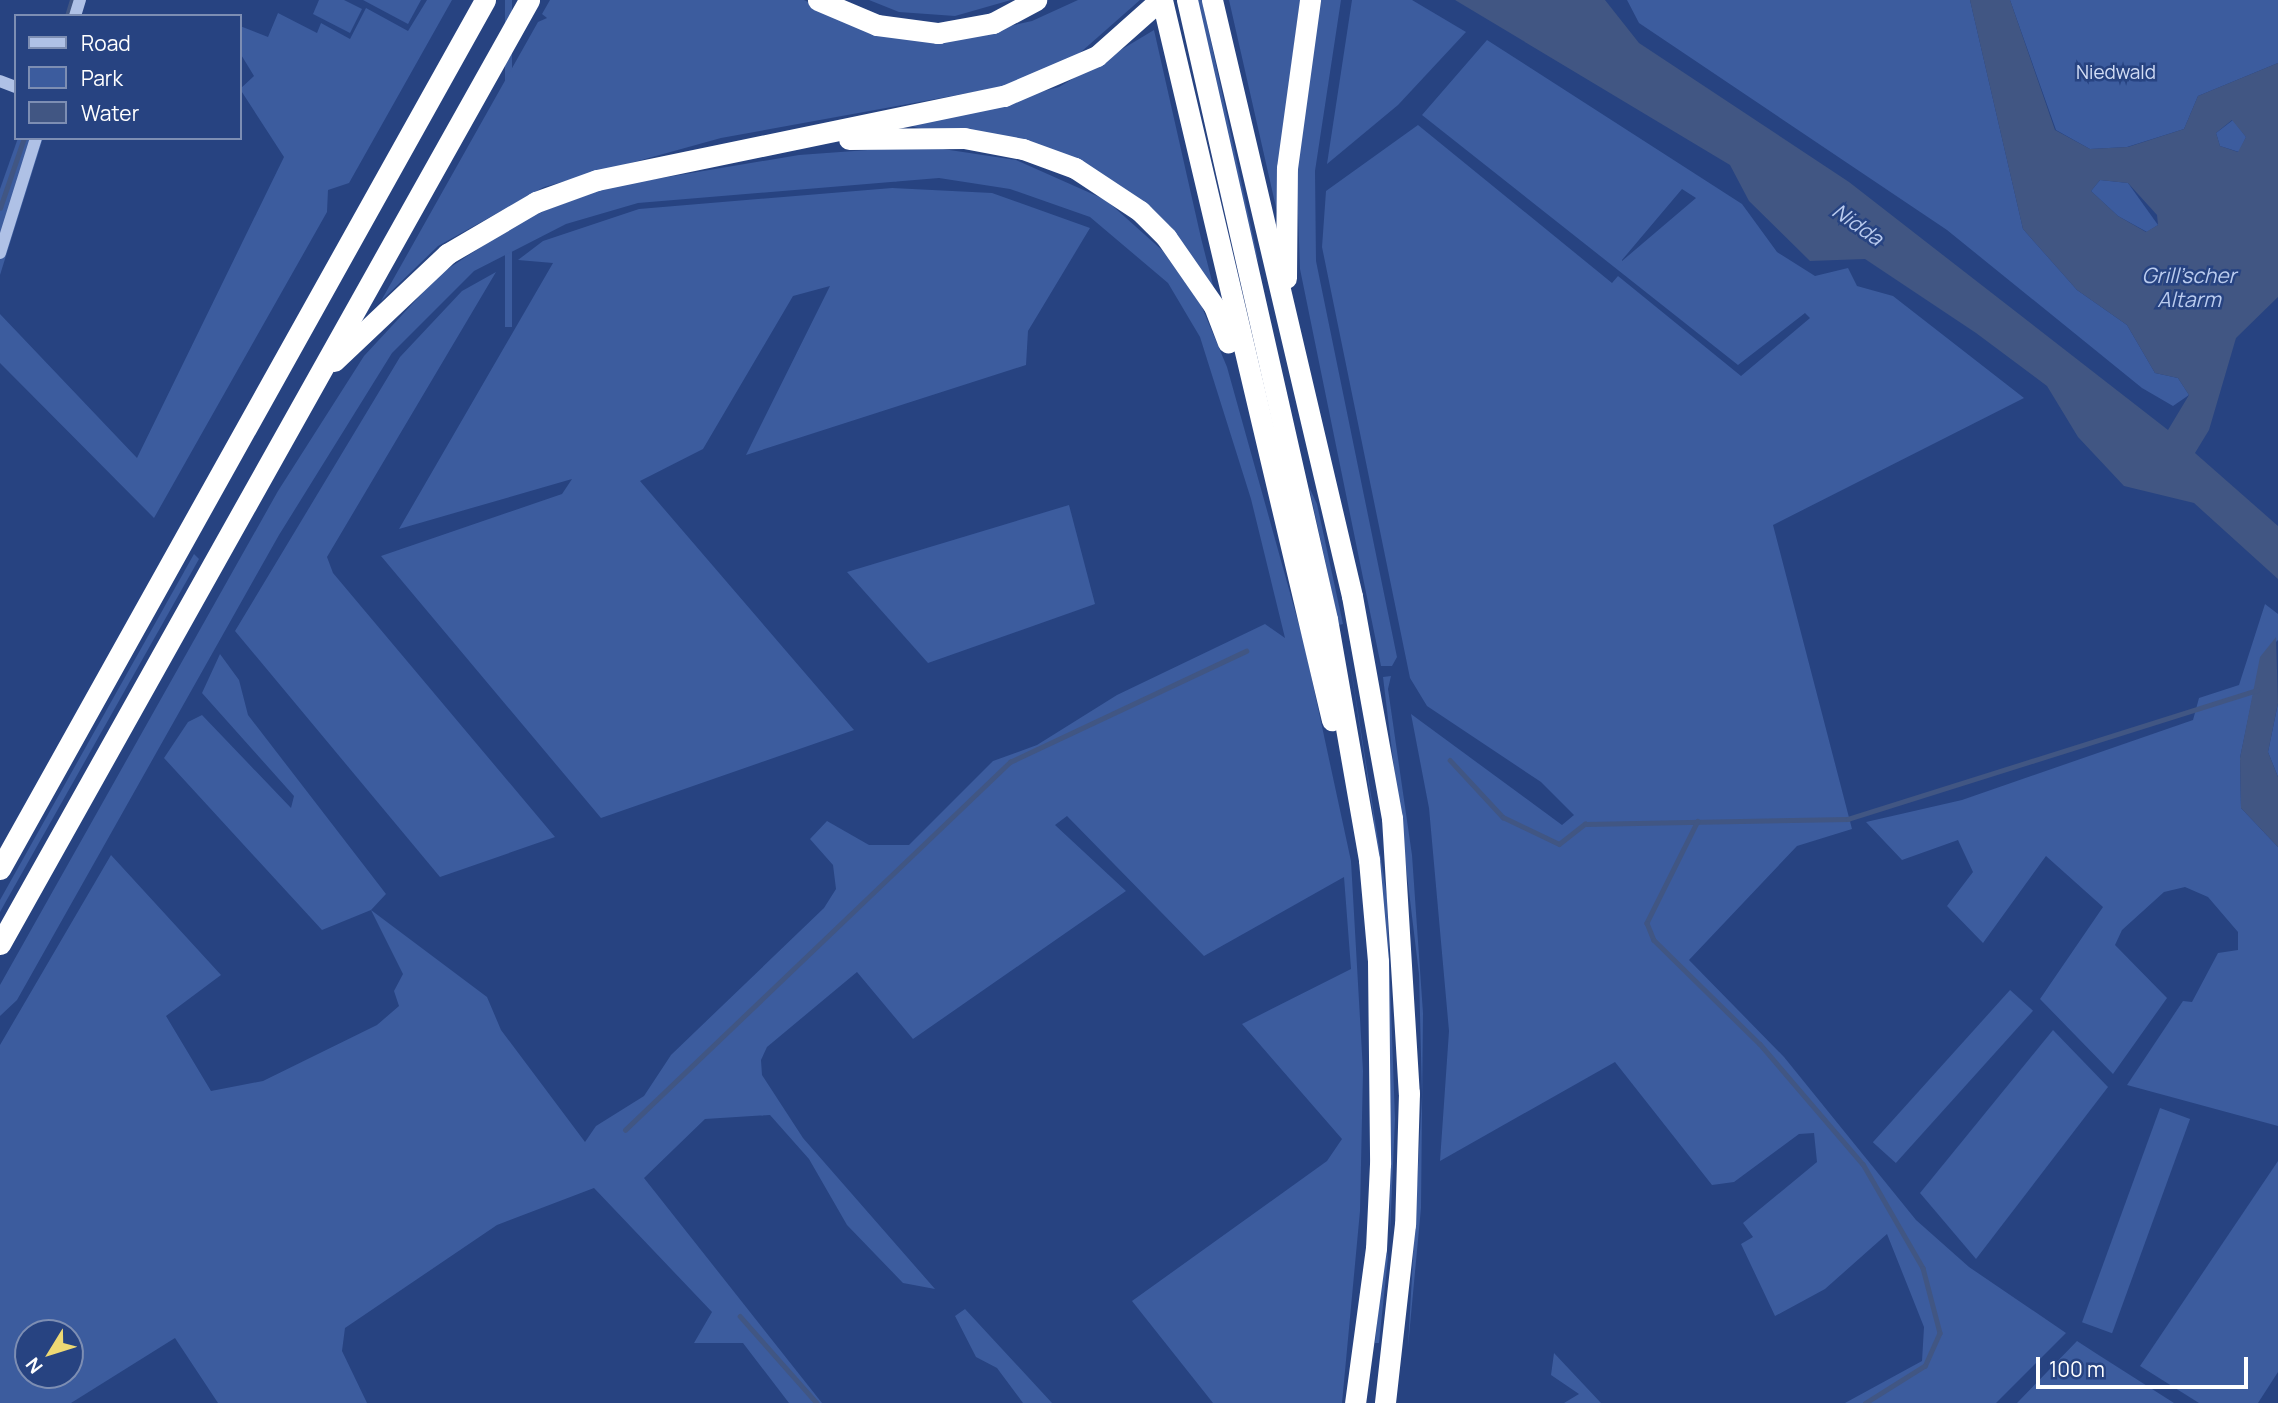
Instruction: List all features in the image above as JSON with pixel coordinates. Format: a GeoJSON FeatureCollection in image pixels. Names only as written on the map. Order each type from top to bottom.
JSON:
{"type":"FeatureCollection","features":[{"type":"Feature","properties":{"kind":"highway"},"geometry":{"type":"LineString","coordinates":[[0,869],[485,0]]}},
{"type":"Feature","properties":{"kind":"highway"},"geometry":{"type":"LineString","coordinates":[[0,944],[323,373],[528,0]]}},
{"type":"Feature","properties":{"kind":"highway"},"geometry":{"type":"LineString","coordinates":[[818,0],[877,25],[938,33],[993,23],[1036,0]]}},
{"type":"Feature","properties":{"kind":"highway"},"geometry":{"type":"LineString","coordinates":[[323,373],[447,254],[536,202],[597,180],[1004,96],[1066,73],[1126,34],[1161,0]]}},
{"type":"Feature","properties":{"kind":"highway"},"geometry":{"type":"LineString","coordinates":[[1161,0],[1274,494],[1369,860]]}},
{"type":"Feature","properties":{"kind":"highway"},"geometry":{"type":"LineString","coordinates":[[1187,0],[1328,619],[1369,860],[1378,961],[1381,1137],[1377,1248],[1355,1403]]}},
{"type":"Feature","properties":{"kind":"highway"},"geometry":{"type":"LineString","coordinates":[[1212,0],[1371,691],[1405,954],[1405,1224],[1385,1403]]}},
{"type":"Feature","properties":{"kind":"highway"},"geometry":{"type":"LineString","coordinates":[[1286,315],[1287,168],[1310,0]]}},
{"type":"Feature","properties":{"kind":"highway"},"geometry":{"type":"LineString","coordinates":[[805,137],[935,135],[1023,149],[1075,168],[1132,205],[1166,237],[1214,306],[1274,494]]}},
{"type":"Feature","properties":{"kind":"street"},"geometry":{"type":"LineString","coordinates":[[0,253],[35,140]]}},
{"type":"Feature","properties":{"kind":"green space"},"geometry":{"type":"Polygon","coordinates":[[[319,0],[344,0],[362,9],[350,33],[313,14],[319,0]]]}},
{"type":"Feature","properties":{"kind":"green space"},"geometry":{"type":"Polygon","coordinates":[[[363,0],[421,0],[408,24],[363,0]]]}},
{"type":"Feature","properties":{"kind":"green space"},"geometry":{"type":"Polygon","coordinates":[[[427,0],[452,0],[349,183],[328,190],[327,212],[154,518],[0,363],[0,314],[137,458],[284,157],[242,92],[242,87],[254,76],[242,56],[242,27],[268,37],[278,13],[317,33],[321,23],[350,39],[366,8],[408,31],[427,0]]]}},
{"type":"Feature","properties":{"kind":"green space"},"geometry":{"type":"Polygon","coordinates":[[[505,0],[512,0],[512,327],[505,327],[505,0]]]}},
{"type":"Feature","properties":{"kind":"green space"},"geometry":{"type":"Polygon","coordinates":[[[550,0],[804,0],[844,20],[974,34],[1032,21],[1078,0],[1140,0],[1073,59],[1007,86],[721,138],[544,187],[438,246],[381,301],[538,22],[547,18],[542,14],[550,0]]]}},
{"type":"Feature","properties":{"kind":"green space"},"geometry":{"type":"Polygon","coordinates":[[[869,0],[1011,0],[955,16],[899,12],[869,0]]]}},
{"type":"Feature","properties":{"kind":"green space"},"geometry":{"type":"Polygon","coordinates":[[[1197,0],[1202,0],[1259,264],[1252,243],[1197,0]]]}},
{"type":"Feature","properties":{"kind":"green space"},"geometry":{"type":"Polygon","coordinates":[[[1229,0],[1300,0],[1279,160],[1280,225],[1229,0]]]}},
{"type":"Feature","properties":{"kind":"green space"},"geometry":{"type":"Polygon","coordinates":[[[1319,0],[1341,0],[1315,171],[1316,261],[1397,657],[1392,666],[1381,666],[1300,269],[1296,158],[1319,0]]]}},
{"type":"Feature","properties":{"kind":"green space"},"geometry":{"type":"Polygon","coordinates":[[[1352,0],[1412,0],[1466,32],[1398,105],[1327,164],[1352,0]]]}},
{"type":"Feature","properties":{"kind":"green space"},"geometry":{"type":"Polygon","coordinates":[[[1627,0],[1970,0],[2023,229],[2077,290],[2127,325],[2155,373],[2178,378],[2189,395],[2173,406],[2142,388],[1947,230],[1639,23],[1627,0]]]}},
{"type":"Feature","properties":{"kind":"green space","name":"Niedwald"},"geometry":{"type":"Polygon","coordinates":[[[2010,0],[2278,0],[2278,63],[2198,96],[2184,129],[2127,147],[2090,149],[2056,130],[2010,0]]]}},
{"type":"Feature","properties":{"kind":"green space"},"geometry":{"type":"Polygon","coordinates":[[[1154,30],[1215,293],[1109,181],[911,126],[1059,87],[1154,30]]]}},
{"type":"Feature","properties":{"kind":"green space"},"geometry":{"type":"Polygon","coordinates":[[[1487,40],[1742,204],[1777,252],[1815,276],[1848,268],[1857,286],[1893,296],[2024,398],[1773,525],[1852,829],[1797,846],[1689,960],[1784,1057],[1916,1220],[1969,1267],[2066,1333],[1996,1403],[1845,1403],[1922,1361],[1924,1327],[1887,1234],[1825,1289],[1775,1316],[1741,1244],[1753,1237],[1743,1223],[1817,1162],[1814,1133],[1799,1134],[1734,1182],[1712,1185],[1615,1062],[1440,1161],[1449,1031],[1429,808],[1411,714],[1562,825],[1574,815],[1541,782],[1427,706],[1410,678],[1322,247],[1326,191],[1418,125],[1612,283],[1618,276],[1741,376],[1810,318],[1805,313],[1738,365],[1422,115],[1487,40]],[[1682,189],[1622,261],[1696,198],[1682,189]]]}},
{"type":"Feature","properties":{"kind":"green space"},"geometry":{"type":"Polygon","coordinates":[[[2233,120],[2246,137],[2239,152],[2220,146],[2216,133],[2233,120]]]}},
{"type":"Feature","properties":{"kind":"green space"},"geometry":{"type":"Polygon","coordinates":[[[17,140],[42,140],[0,275],[0,189],[17,140]]]}},
{"type":"Feature","properties":{"kind":"green space"},"geometry":{"type":"Polygon","coordinates":[[[923,146],[1016,160],[1106,200],[1163,251],[1201,305],[1227,367],[1304,643],[1351,861],[1363,1071],[1360,1211],[1342,1403],[1213,1403],[1132,1301],[1327,1161],[1342,1139],[1242,1024],[1351,969],[1344,877],[1204,956],[1067,816],[1055,825],[1126,891],[913,1039],[857,972],[767,1047],[761,1060],[762,1075],[803,1138],[935,1289],[903,1283],[847,1225],[809,1159],[770,1115],[705,1119],[644,1178],[822,1403],[789,1403],[743,1343],[694,1343],[712,1312],[594,1188],[497,1225],[345,1328],[342,1351],[367,1403],[218,1403],[175,1338],[71,1403],[0,1403],[0,1045],[111,855],[221,975],[166,1016],[211,1091],[263,1081],[377,1025],[399,1006],[394,991],[403,974],[371,910],[487,997],[501,1030],[585,1142],[596,1126],[644,1096],[671,1055],[824,908],[836,889],[833,865],[810,839],[827,821],[869,845],[909,845],[993,761],[1037,745],[1117,695],[1265,624],[1285,638],[1251,499],[1200,337],[1168,283],[1090,217],[1010,189],[939,178],[638,203],[566,224],[474,271],[392,353],[279,535],[17,1000],[0,1016],[0,985],[278,491],[364,356],[440,274],[525,218],[608,187],[799,155],[923,146]]]}},
{"type":"Feature","properties":{"kind":"green space"},"geometry":{"type":"Polygon","coordinates":[[[2100,180],[2128,183],[2158,225],[2147,232],[2118,216],[2091,191],[2100,180]]]}},
{"type":"Feature","properties":{"kind":"green space"},"geometry":{"type":"Polygon","coordinates":[[[892,188],[992,193],[1090,228],[1028,331],[1026,365],[746,455],[830,286],[793,296],[703,449],[640,481],[854,730],[601,818],[381,556],[562,494],[572,479],[399,529],[553,263],[518,260],[543,241],[639,209],[892,188]]]}},
{"type":"Feature","properties":{"kind":"green space"},"geometry":{"type":"Polygon","coordinates":[[[496,272],[327,557],[333,573],[555,837],[440,877],[235,631],[400,357],[462,291],[496,272]]]}},
{"type":"Feature","properties":{"kind":"green space"},"geometry":{"type":"Polygon","coordinates":[[[1309,487],[1317,504],[1343,624],[1339,625],[1309,487]]]}},
{"type":"Feature","properties":{"kind":"green space"},"geometry":{"type":"Polygon","coordinates":[[[1069,505],[1095,604],[928,663],[847,572],[1069,505]]]}},
{"type":"Feature","properties":{"kind":"green space"},"geometry":{"type":"Polygon","coordinates":[[[194,554],[199,559],[0,912],[0,900],[194,554]]]}},
{"type":"Feature","properties":{"kind":"green space"},"geometry":{"type":"Polygon","coordinates":[[[2265,604],[2278,614],[2278,640],[2261,657],[2240,758],[2241,808],[2278,847],[2278,1126],[2127,1085],[2183,1001],[2192,1002],[2218,953],[2238,950],[2238,932],[2208,897],[2185,887],[2164,892],[2122,930],[2115,945],[2167,998],[2113,1074],[2040,999],[2103,907],[2046,856],[1983,943],[1947,906],[1973,872],[1958,840],[1902,860],[1866,822],[1962,800],[2193,720],[2199,698],[2239,685],[2265,604]]]}},
{"type":"Feature","properties":{"kind":"green space"},"geometry":{"type":"Polygon","coordinates":[[[1346,636],[1387,897],[1395,1119],[1390,1234],[1388,985],[1373,814],[1346,636]]]}},
{"type":"Feature","properties":{"kind":"green space"},"geometry":{"type":"Polygon","coordinates":[[[220,654],[239,680],[248,715],[386,894],[371,910],[322,930],[164,758],[188,722],[202,715],[291,808],[294,796],[202,693],[220,654]]]}},
{"type":"Feature","properties":{"kind":"green space"},"geometry":{"type":"Polygon","coordinates":[[[1391,676],[1388,689],[1412,855],[1423,1013],[1421,1208],[1408,1347],[1422,1096],[1419,974],[1383,677],[1391,676]]]}},
{"type":"Feature","properties":{"kind":"green space"},"geometry":{"type":"Polygon","coordinates":[[[2278,703],[2278,777],[2268,752],[2278,703]]]}},
{"type":"Feature","properties":{"kind":"green space"},"geometry":{"type":"Polygon","coordinates":[[[2010,990],[2033,1011],[1896,1163],[1873,1142],[2010,990]]]}},
{"type":"Feature","properties":{"kind":"green space"},"geometry":{"type":"Polygon","coordinates":[[[2053,1030],[2108,1087],[1976,1259],[1920,1193],[2053,1030]]]}},
{"type":"Feature","properties":{"kind":"green space"},"geometry":{"type":"Polygon","coordinates":[[[2160,1108],[2190,1119],[2112,1333],[2082,1322],[2160,1108]]]}},
{"type":"Feature","properties":{"kind":"green space"},"geometry":{"type":"Polygon","coordinates":[[[2278,1161],[2278,1372],[2258,1403],[2199,1403],[2140,1366],[2278,1161]]]}},
{"type":"Feature","properties":{"kind":"green space"},"geometry":{"type":"Polygon","coordinates":[[[1385,1240],[1388,1257],[1379,1343],[1375,1343],[1385,1240]]]}},
{"type":"Feature","properties":{"kind":"green space"},"geometry":{"type":"Polygon","coordinates":[[[965,1309],[1052,1403],[1023,1403],[997,1368],[976,1357],[955,1316],[965,1309]]]}},
{"type":"Feature","properties":{"kind":"green space"},"geometry":{"type":"Polygon","coordinates":[[[2077,1341],[2097,1354],[2174,1403],[2017,1403],[2077,1341]]]}},
{"type":"Feature","properties":{"kind":"green space"},"geometry":{"type":"Polygon","coordinates":[[[1554,1353],[1601,1403],[1564,1403],[1579,1394],[1551,1375],[1554,1353]]]}},
{"type":"Feature","properties":{"kind":"water"},"geometry":{"type":"Polygon","coordinates":[[[1455,0],[1605,0],[1639,43],[1849,182],[2168,430],[2189,395],[2178,378],[2155,373],[2127,325],[2077,290],[2023,229],[1970,0],[2010,0],[2055,130],[2090,149],[2128,147],[2184,129],[2198,96],[2278,63],[2278,297],[2236,338],[2209,430],[2195,453],[2278,526],[2278,579],[2194,503],[2124,486],[2078,437],[2047,386],[1976,333],[1865,259],[1810,261],[1749,201],[1730,165],[1455,0]],[[2232,120],[2216,133],[2220,146],[2238,152],[2246,137],[2232,120]],[[2100,180],[2091,191],[2118,216],[2146,232],[2158,225],[2157,215],[2128,183],[2100,180]]]}},
{"type":"Feature","properties":{"kind":"water"},"geometry":{"type":"Polygon","coordinates":[[[2276,637],[2278,703],[2268,752],[2278,777],[2278,847],[2241,808],[2240,758],[2260,657],[2276,637]]]}},
{"type":"Feature","properties":{"kind":"waterway"},"geometry":{"type":"LineString","coordinates":[[68,14],[72,0]]}},
{"type":"Feature","properties":{"kind":"waterway"},"geometry":{"type":"LineString","coordinates":[[0,208],[23,140]]}},
{"type":"Feature","properties":{"kind":"waterway"},"geometry":{"type":"LineString","coordinates":[[625,1130],[1010,762],[1246,651]]}},
{"type":"Feature","properties":{"kind":"waterway"},"geometry":{"type":"LineString","coordinates":[[1450,760],[1503,817],[1559,844],[1585,824],[1848,819],[2257,690]]}},
{"type":"Feature","properties":{"kind":"waterway"},"geometry":{"type":"LineString","coordinates":[[1698,821],[1647,923],[1654,940],[1760,1044],[1863,1164],[1923,1268],[1940,1333],[1925,1366],[1866,1403]]}},
{"type":"Feature","properties":{"kind":"waterway"},"geometry":{"type":"LineString","coordinates":[[740,1316],[817,1403]]}},
{"type":"Feature","properties":{"kind":"water label","name":"Nidda"},"geometry":{"type":"Point","coordinates":[1858,224]}},
{"type":"Feature","properties":{"kind":"water label","name":"Grill’scher Altarm"},"geometry":{"type":"Point","coordinates":[2189,287]}}]}
